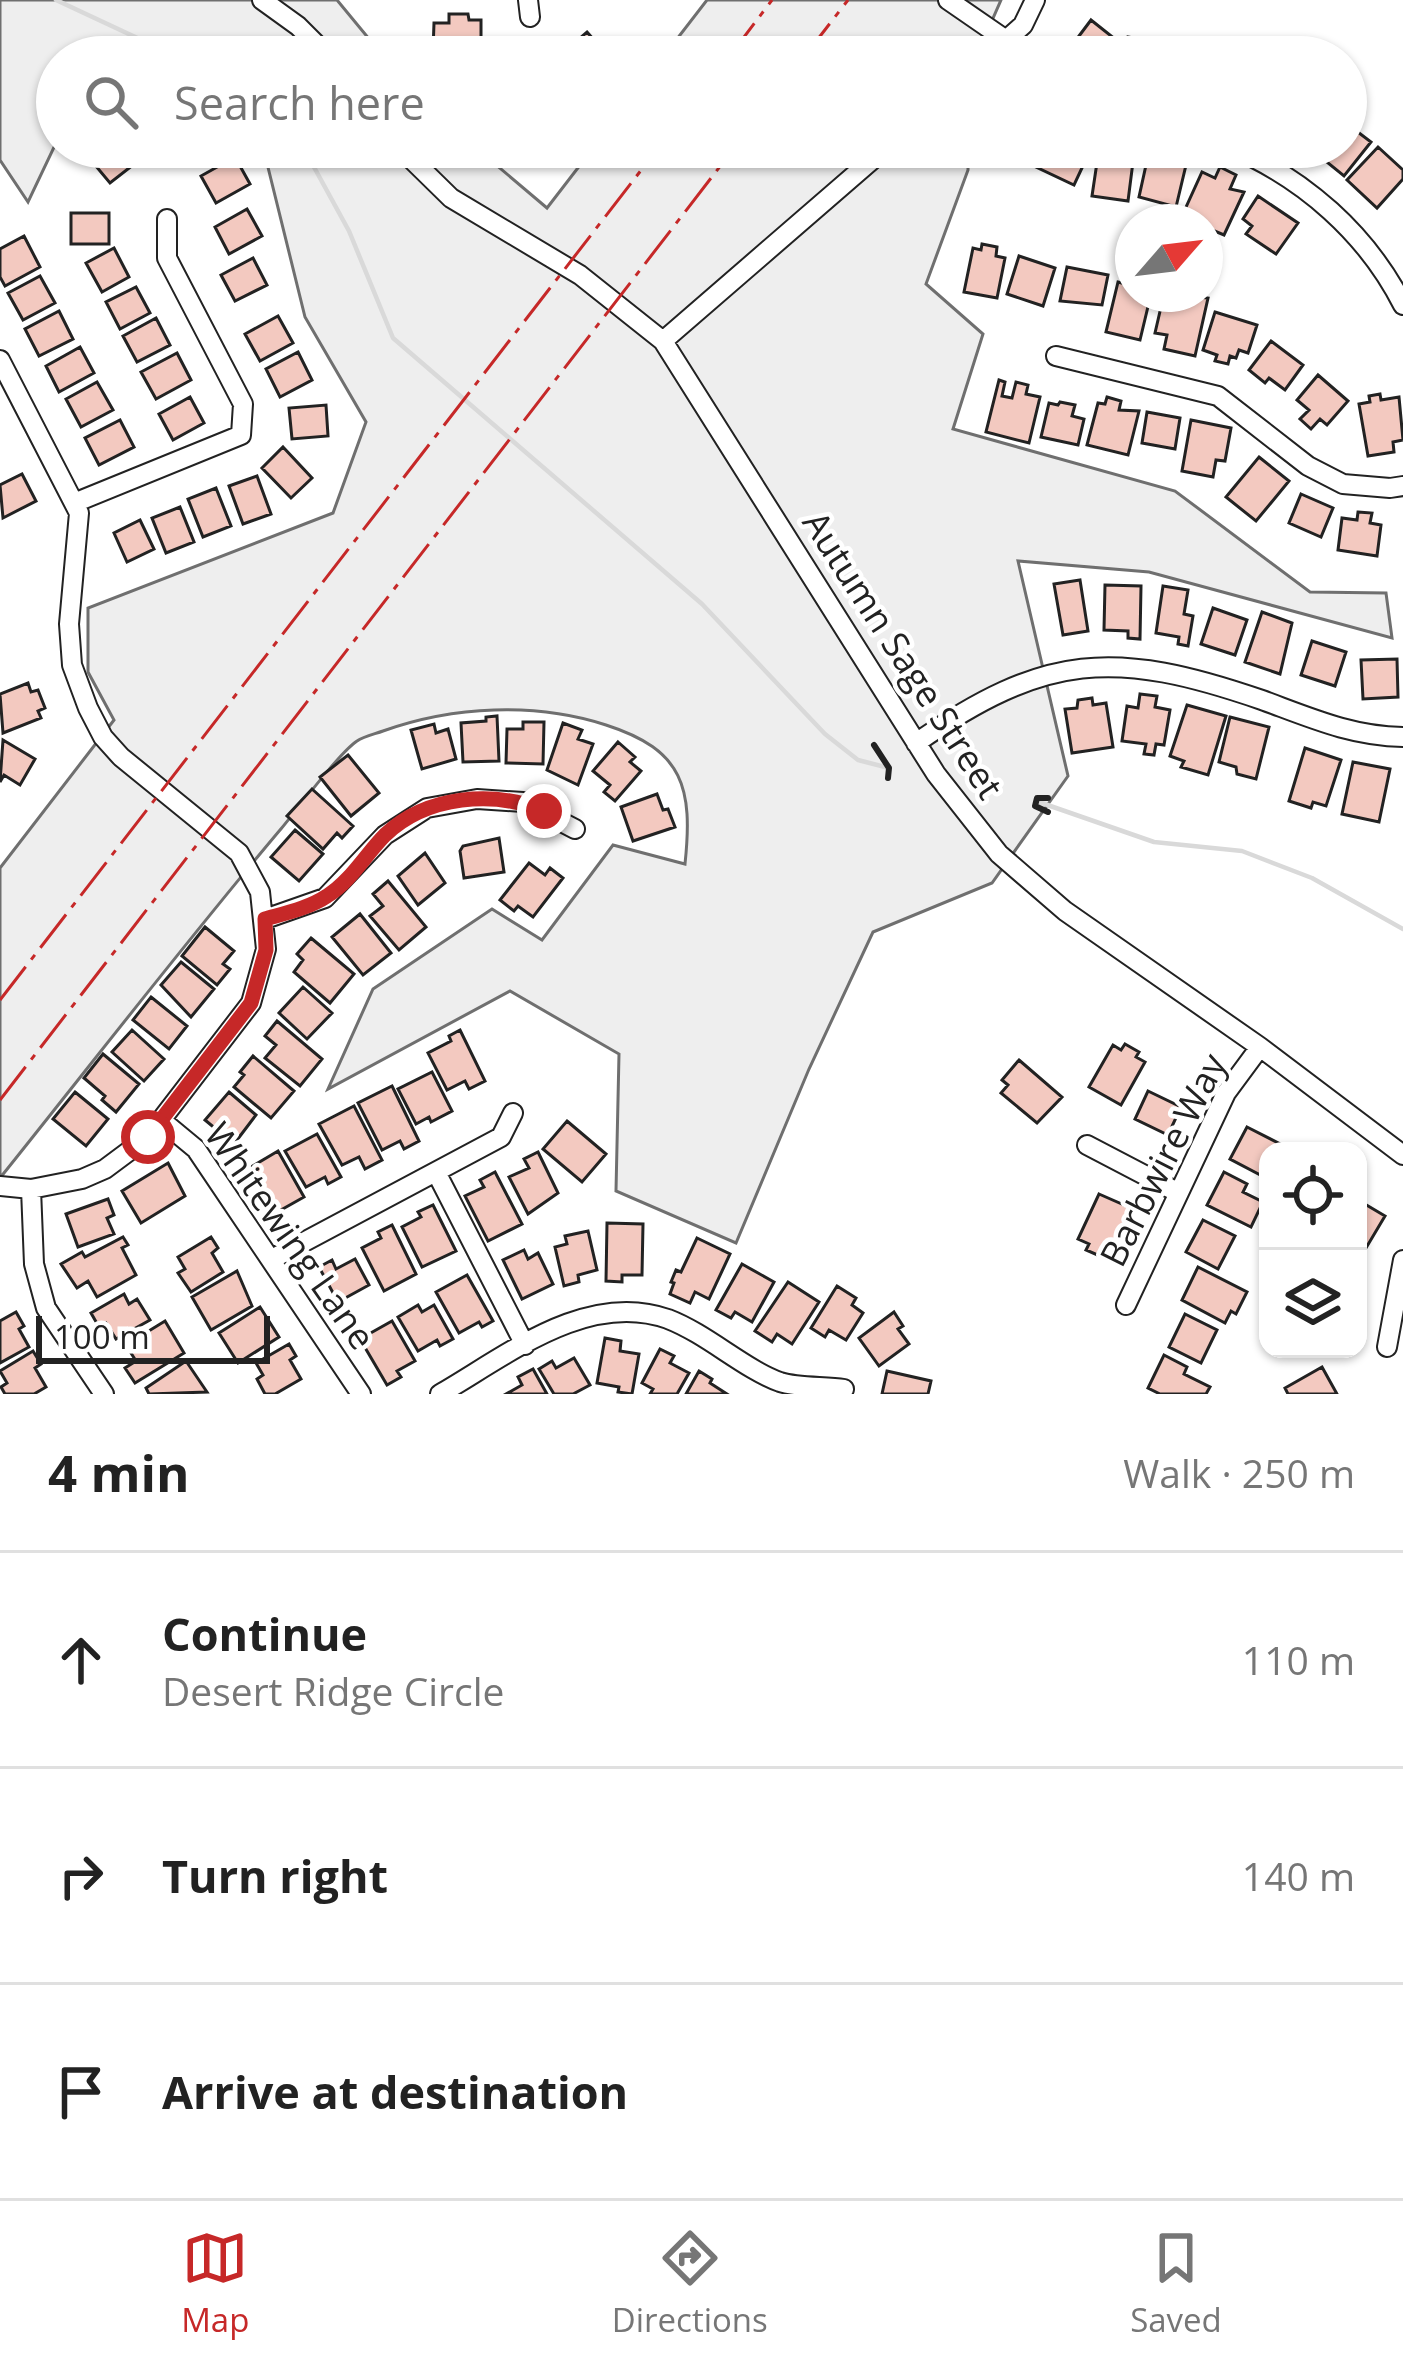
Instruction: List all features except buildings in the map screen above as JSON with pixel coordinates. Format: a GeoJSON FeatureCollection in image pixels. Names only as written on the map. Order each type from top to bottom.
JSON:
{"type":"FeatureCollection","features":[{"type":"Feature","properties":{"kind":"street"},"geometry":{"type":"LineString","coordinates":[[262,0],[308,36]]}},
{"type":"Feature","properties":{"kind":"street"},"geometry":{"type":"LineString","coordinates":[[948,0],[1000,36]]}},
{"type":"Feature","properties":{"kind":"street"},"geometry":{"type":"LineString","coordinates":[[1011,36],[1023,25],[1036,0]]}},
{"type":"Feature","properties":{"kind":"street","name":"Autumn Sage Street"},"geometry":{"type":"LineString","coordinates":[[420,168],[451,198],[580,275],[664,341],[916,743],[999,854],[1065,911],[1403,1155]]}},
{"type":"Feature","properties":{"kind":"street"},"geometry":{"type":"LineString","coordinates":[[664,341],[863,168]]}},
{"type":"Feature","properties":{"kind":"street"},"geometry":{"type":"LineString","coordinates":[[1277,168],[1324,204],[1366,248],[1388,275],[1403,305]]}},
{"type":"Feature","properties":{"kind":"street"},"geometry":{"type":"LineString","coordinates":[[74,503],[241,435],[243,404],[167,258],[167,219]]}},
{"type":"Feature","properties":{"kind":"street"},"geometry":{"type":"LineString","coordinates":[[1056,356],[1217,396],[1307,466],[1343,484],[1403,486]]}},
{"type":"Feature","properties":{"kind":"street"},"geometry":{"type":"LineString","coordinates":[[0,360],[79,513],[68,624],[72,665],[88,708],[103,737],[121,757],[239,853],[260,892],[266,950],[251,1003],[148,1137],[105,1169],[58,1186],[0,1186]]}},
{"type":"Feature","properties":{"kind":"street"},"geometry":{"type":"LineString","coordinates":[[916,743],[964,710],[1031,677],[1097,665],[1162,670],[1363,736],[1403,737]]}},
{"type":"Feature","properties":{"kind":"street"},"geometry":{"type":"LineString","coordinates":[[265,919],[325,898],[385,835],[427,808],[477,799],[523,802],[575,829]]}},
{"type":"Feature","properties":{"kind":"street","name":"Barbwire Way"},"geometry":{"type":"LineString","coordinates":[[1126,1305],[1226,1093],[1260,1048]]}},
{"type":"Feature","properties":{"kind":"street"},"geometry":{"type":"LineString","coordinates":[[272,1258],[501,1137],[513,1113]]}},
{"type":"Feature","properties":{"kind":"street","name":"Whitewing Lane"},"geometry":{"type":"LineString","coordinates":[[161,1120],[196,1149],[361,1394]]}},
{"type":"Feature","properties":{"kind":"street"},"geometry":{"type":"LineString","coordinates":[[1087,1145],[1177,1192]]}},
{"type":"Feature","properties":{"kind":"street"},"geometry":{"type":"LineString","coordinates":[[436,1172],[525,1345]]}},
{"type":"Feature","properties":{"kind":"street"},"geometry":{"type":"LineString","coordinates":[[31,1189],[34,1264],[46,1308],[104,1394]]}},
{"type":"Feature","properties":{"kind":"street"},"geometry":{"type":"LineString","coordinates":[[1387,1347],[1403,1260]]}},
{"type":"Feature","properties":{"kind":"street"},"geometry":{"type":"LineString","coordinates":[[440,1394],[588,1315],[618,1313],[665,1318],[782,1383],[844,1389]]}},
{"type":"Feature","properties":{"kind":"shaded area"},"geometry":{"type":"Polygon","coordinates":[[[0,0],[337,0],[367,36],[36,36],[36,168],[44,168],[28,202],[0,160],[0,0]]]}},
{"type":"Feature","properties":{"kind":"shaded area"},"geometry":{"type":"Polygon","coordinates":[[[707,0],[1001,0],[985,36],[679,36],[707,0]]]}},
{"type":"Feature","properties":{"kind":"shaded area"},"geometry":{"type":"Polygon","coordinates":[[[268,168],[500,168],[547,208],[578,168],[968,168],[926,284],[983,334],[953,429],[1175,491],[1310,592],[1386,593],[1392,638],[1149,572],[1018,561],[1068,776],[992,883],[873,932],[736,1243],[616,1191],[619,1054],[510,991],[328,1089],[373,989],[492,909],[542,940],[613,845],[685,864],[684,793],[667,760],[632,735],[606,725],[523,710],[437,716],[366,736],[349,747],[0,1178],[0,868],[114,720],[88,672],[88,608],[333,513],[366,422],[305,317],[268,168]]]}},
{"type":"Feature","properties":{"kind":"waterway"},"geometry":{"type":"LineString","coordinates":[[56,0],[133,36]]}},
{"type":"Feature","properties":{"kind":"waterway"},"geometry":{"type":"LineString","coordinates":[[314,168],[349,231],[393,338],[702,604],[825,734],[858,760],[889,768]]}},
{"type":"Feature","properties":{"kind":"waterway"},"geometry":{"type":"LineString","coordinates":[[1036,801],[1154,842],[1242,851],[1312,878],[1403,929]]}},
{"type":"Feature","properties":{"kind":"wall"},"geometry":{"type":"LineString","coordinates":[[874,745],[889,768],[888,778]]}},
{"type":"Feature","properties":{"kind":"wall"},"geometry":{"type":"LineString","coordinates":[[1048,798],[1037,798],[1035,806],[1048,812]]}},
{"type":"Feature","properties":{"kind":"power"},"geometry":{"type":"LineString","coordinates":[[745,36],[772,0]]}},
{"type":"Feature","properties":{"kind":"power"},"geometry":{"type":"LineString","coordinates":[[820,36],[848,0]]}},
{"type":"Feature","properties":{"kind":"power"},"geometry":{"type":"LineString","coordinates":[[0,1000],[643,168]]}},
{"type":"Feature","properties":{"kind":"power"},"geometry":{"type":"LineString","coordinates":[[0,1100],[719,168]]}},
{"type":"Feature","properties":{"kind":"route"},"geometry":{"type":"LineString","coordinates":[[148,1137],[251,1003],[266,950],[265,919],[325,898],[385,835],[427,808],[477,799],[523,802],[544,811]]}}]}
